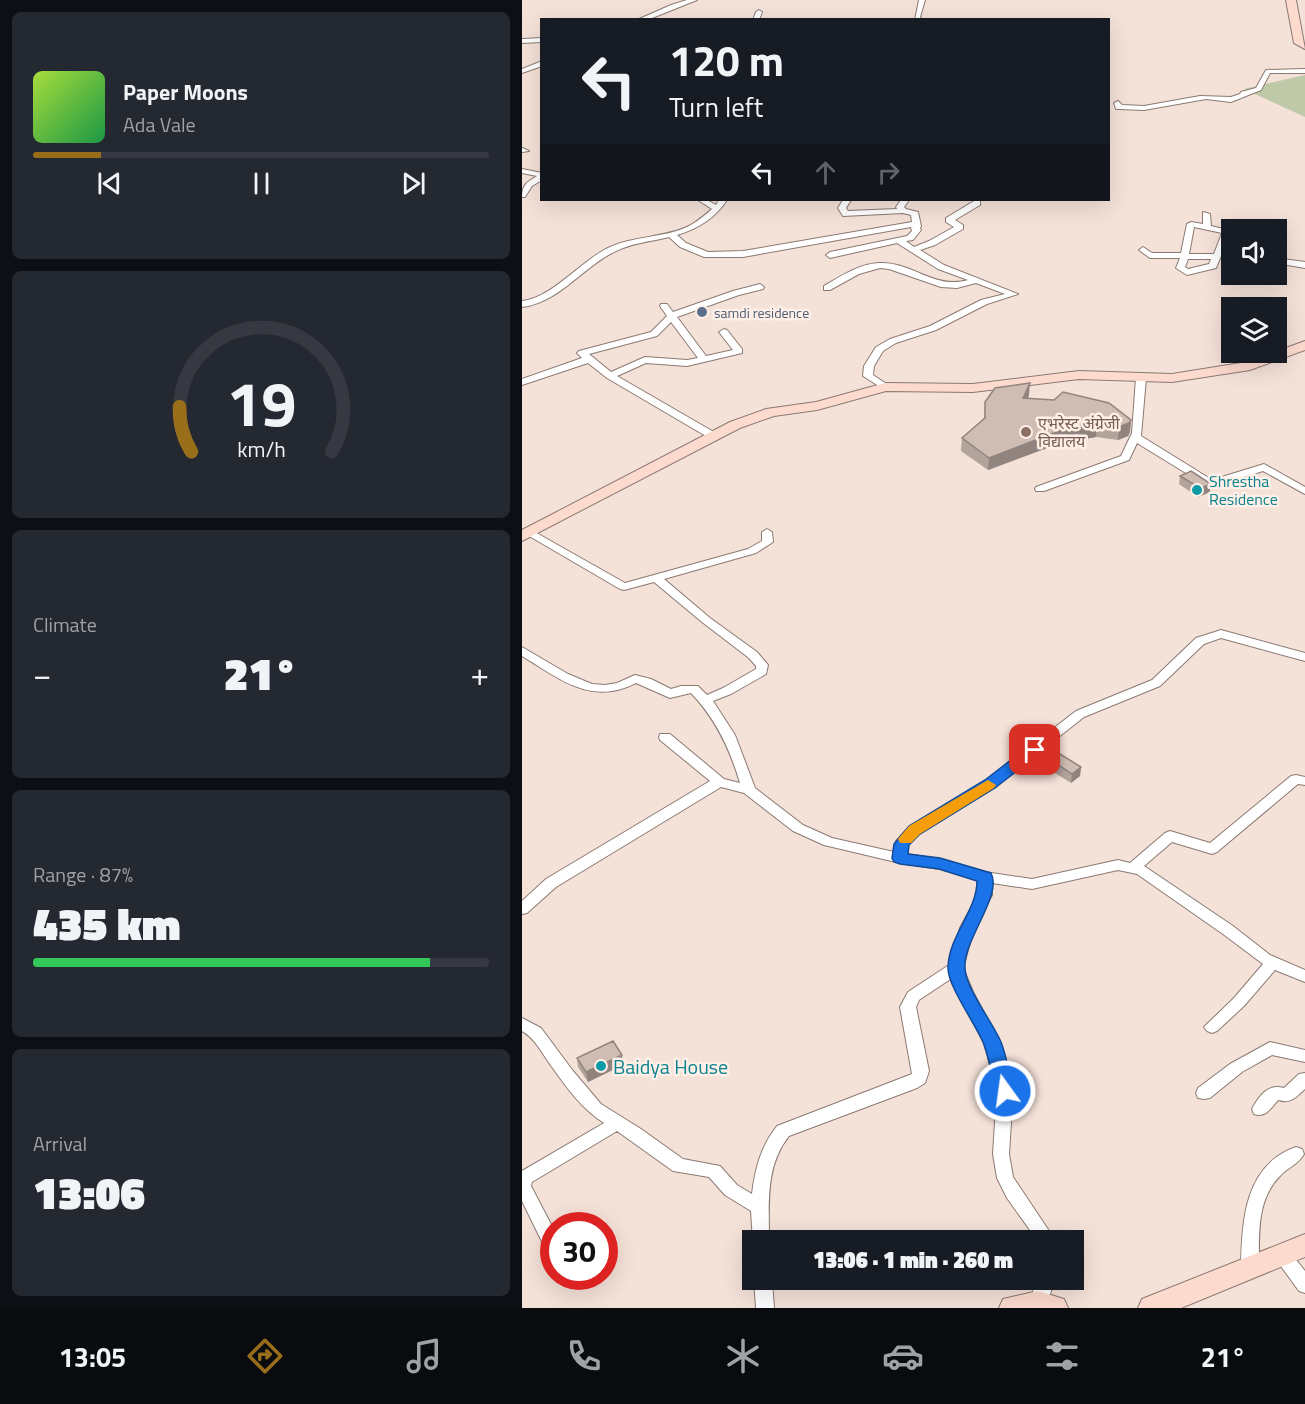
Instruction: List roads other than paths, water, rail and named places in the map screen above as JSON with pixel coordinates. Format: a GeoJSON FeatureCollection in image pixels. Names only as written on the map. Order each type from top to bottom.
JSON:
{"type":"FeatureCollection","features":[{"type":"Feature","properties":{"kind":"main road"},"geometry":{"type":"LineString","coordinates":[[1291,0],[1299,43],[1305,46]]}},
{"type":"Feature","properties":{"kind":"main road"},"geometry":{"type":"LineString","coordinates":[[525,535],[735,425],[771,412],[817,406],[885,387],[973,388],[1079,375],[1172,378],[1250,366],[1305,345]]}},
{"type":"Feature","properties":{"kind":"main road"},"geometry":{"type":"LineString","coordinates":[[1151,1308],[1293,1249]]}},
{"type":"Feature","properties":{"kind":"street"},"geometry":{"type":"LineString","coordinates":[[645,18],[694,0]]}},
{"type":"Feature","properties":{"kind":"street"},"geometry":{"type":"LineString","coordinates":[[919,18],[922,0]]}},
{"type":"Feature","properties":{"kind":"street"},"geometry":{"type":"LineString","coordinates":[[757,18],[759,12]]}},
{"type":"Feature","properties":{"kind":"street"},"geometry":{"type":"LineString","coordinates":[[522,41],[540,40]]}},
{"type":"Feature","properties":{"kind":"street"},"geometry":{"type":"LineString","coordinates":[[522,71],[540,64]]}},
{"type":"Feature","properties":{"kind":"street"},"geometry":{"type":"LineString","coordinates":[[1118,103],[1119,107],[1144,108],[1194,100],[1201,96],[1228,101],[1246,94],[1243,93],[1259,89],[1268,71],[1304,67]]}},
{"type":"Feature","properties":{"kind":"street"},"geometry":{"type":"LineString","coordinates":[[522,171],[540,176]]}},
{"type":"Feature","properties":{"kind":"street"},"geometry":{"type":"LineString","coordinates":[[523,194],[529,184],[540,177]]}},
{"type":"Feature","properties":{"kind":"street"},"geometry":{"type":"LineString","coordinates":[[523,194],[540,190]]}},
{"type":"Feature","properties":{"kind":"street"},"geometry":{"type":"LineString","coordinates":[[704,201],[717,209]]}},
{"type":"Feature","properties":{"kind":"street"},"geometry":{"type":"LineString","coordinates":[[522,304],[533,303],[555,291],[584,266],[628,242],[692,228],[717,209],[722,201]]}},
{"type":"Feature","properties":{"kind":"street"},"geometry":{"type":"LineString","coordinates":[[830,255],[899,241],[910,238],[916,233],[915,214],[903,211],[846,214],[842,208],[846,201]]}},
{"type":"Feature","properties":{"kind":"street"},"geometry":{"type":"LineString","coordinates":[[903,211],[900,207],[904,201]]}},
{"type":"Feature","properties":{"kind":"street"},"geometry":{"type":"LineString","coordinates":[[913,249],[933,243],[960,227],[949,220],[977,202]]}},
{"type":"Feature","properties":{"kind":"street"},"geometry":{"type":"LineString","coordinates":[[1206,214],[1207,228]]}},
{"type":"Feature","properties":{"kind":"street"},"geometry":{"type":"LineString","coordinates":[[671,234],[683,245],[707,255],[743,254],[916,224]]}},
{"type":"Feature","properties":{"kind":"street"},"geometry":{"type":"LineString","coordinates":[[1221,232],[1191,224],[1183,264],[1180,268],[1186,272],[1213,266],[1221,249]]}},
{"type":"Feature","properties":{"kind":"street"},"geometry":{"type":"LineString","coordinates":[[885,387],[868,376],[869,366],[879,349],[893,341],[933,328],[984,302],[1014,294],[941,267],[899,241]]}},
{"type":"Feature","properties":{"kind":"street"},"geometry":{"type":"LineString","coordinates":[[1143,250],[1150,255],[1217,257]]}},
{"type":"Feature","properties":{"kind":"street"},"geometry":{"type":"LineString","coordinates":[[1287,262],[1305,266]]}},
{"type":"Feature","properties":{"kind":"street"},"geometry":{"type":"LineString","coordinates":[[827,288],[860,271],[889,266],[945,287],[958,287],[977,280]]}},
{"type":"Feature","properties":{"kind":"street"},"geometry":{"type":"LineString","coordinates":[[715,437],[610,376],[582,353],[654,334],[672,316],[736,293],[760,287]]}},
{"type":"Feature","properties":{"kind":"street"},"geometry":{"type":"LineString","coordinates":[[664,306],[704,359]]}},
{"type":"Feature","properties":{"kind":"street"},"geometry":{"type":"LineString","coordinates":[[610,376],[645,360],[687,363],[739,351],[724,332]]}},
{"type":"Feature","properties":{"kind":"street"},"geometry":{"type":"LineString","coordinates":[[522,382],[589,359]]}},
{"type":"Feature","properties":{"kind":"street"},"geometry":{"type":"LineString","coordinates":[[1040,489],[1125,458],[1136,437],[1141,378]]}},
{"type":"Feature","properties":{"kind":"street"},"geometry":{"type":"LineString","coordinates":[[1136,437],[1211,484],[1264,467],[1305,491]]}},
{"type":"Feature","properties":{"kind":"street"},"geometry":{"type":"LineString","coordinates":[[525,535],[624,587],[753,551],[766,542],[767,532]]}},
{"type":"Feature","properties":{"kind":"street"},"geometry":{"type":"LineString","coordinates":[[657,579],[753,655],[762,665],[762,671],[727,691],[705,700]]}},
{"type":"Feature","properties":{"kind":"street"},"geometry":{"type":"LineString","coordinates":[[900,858],[901,844],[915,830],[990,784],[1080,714],[1156,683],[1200,641],[1221,634],[1305,657]]}},
{"type":"Feature","properties":{"kind":"street"},"geometry":{"type":"LineString","coordinates":[[522,651],[590,690],[607,691],[624,687],[634,679],[647,682],[670,694],[694,689],[705,700],[731,737],[749,790]]}},
{"type":"Feature","properties":{"kind":"street"},"geometry":{"type":"LineString","coordinates":[[665,737],[719,782],[749,790],[798,828],[819,838],[859,850],[940,864],[985,877],[1032,884],[1118,865],[1141,870],[1228,930],[1264,959],[1305,976]]}},
{"type":"Feature","properties":{"kind":"street"},"geometry":{"type":"LineString","coordinates":[[1132,868],[1170,836],[1212,849],[1296,779],[1305,781]]}},
{"type":"Feature","properties":{"kind":"street"},"geometry":{"type":"LineString","coordinates":[[522,909],[551,883],[719,782]]}},
{"type":"Feature","properties":{"kind":"street"},"geometry":{"type":"LineString","coordinates":[[985,877],[985,895],[967,927],[956,968],[965,992],[992,1043],[1005,1091],[1001,1154],[1005,1178],[1040,1230]]}},
{"type":"Feature","properties":{"kind":"street"},"geometry":{"type":"LineString","coordinates":[[1212,1027],[1239,1002],[1273,962]]}},
{"type":"Feature","properties":{"kind":"street"},"geometry":{"type":"LineString","coordinates":[[760,1230],[759,1206],[764,1168],[777,1137],[783,1131],[919,1078],[921,1071],[908,1007],[914,996],[956,968]]}},
{"type":"Feature","properties":{"kind":"street"},"geometry":{"type":"LineString","coordinates":[[522,1024],[536,1032],[595,1109],[680,1166],[714,1171],[731,1190],[759,1206]]}},
{"type":"Feature","properties":{"kind":"street"},"geometry":{"type":"LineString","coordinates":[[1204,1093],[1236,1068],[1270,1048],[1305,1056]]}},
{"type":"Feature","properties":{"kind":"street"},"geometry":{"type":"LineString","coordinates":[[1260,1110],[1275,1092],[1286,1096],[1305,1079],[1303,1071],[1305,1068]]}},
{"type":"Feature","properties":{"kind":"street"},"geometry":{"type":"LineString","coordinates":[[540,1221],[523,1186],[524,1179],[532,1172],[618,1123]]}},
{"type":"Feature","properties":{"kind":"street"},"geometry":{"type":"LineString","coordinates":[[1250,1267],[1252,1210],[1261,1187],[1272,1172],[1296,1154]]}},
{"type":"Feature","properties":{"kind":"street"},"geometry":{"type":"LineString","coordinates":[[1293,1249],[1305,1285]]}},
{"type":"Feature","properties":{"kind":"street"},"geometry":{"type":"LineString","coordinates":[[764,1290],[765,1308]]}},
{"type":"Feature","properties":{"kind":"place","name":"samdi residence"},"geometry":{"type":"Point","coordinates":[702,312]}},
{"type":"Feature","properties":{"kind":"place","name":"एभरेस्ट अंग्रेजी विद्यालय"},"geometry":{"type":"Point","coordinates":[1026,432]}},
{"type":"Feature","properties":{"kind":"place","name":"Shrestha Residence"},"geometry":{"type":"Point","coordinates":[1197,490]}},
{"type":"Feature","properties":{"kind":"place","name":"Baidya House"},"geometry":{"type":"Point","coordinates":[601,1066]}}]}
